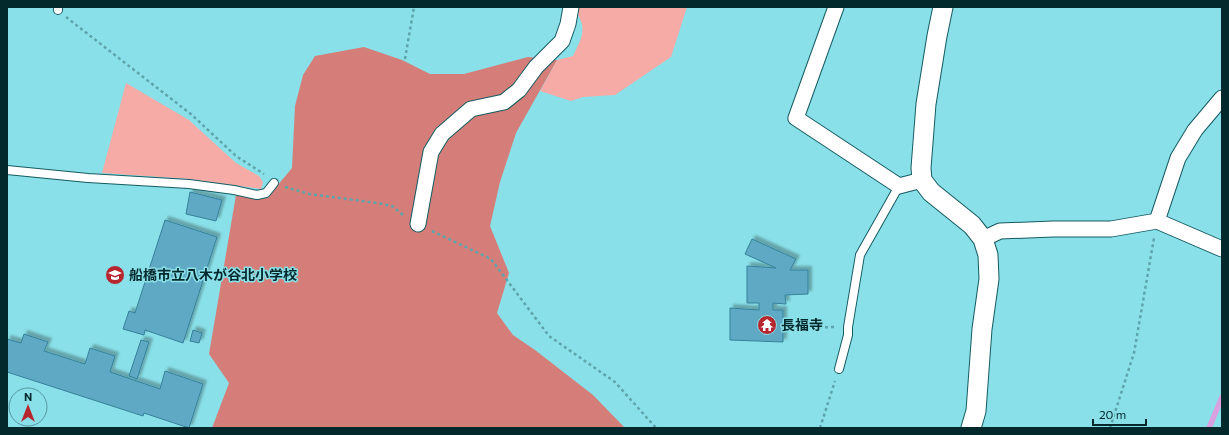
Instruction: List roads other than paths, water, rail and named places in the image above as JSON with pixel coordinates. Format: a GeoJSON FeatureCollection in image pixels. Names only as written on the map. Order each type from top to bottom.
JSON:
{"type":"FeatureCollection","features":[{"type":"Feature","properties":{"kind":"street"},"geometry":{"type":"LineString","coordinates":[[418,224],[431,152],[442,134],[471,109],[504,102],[519,90],[536,67],[562,41],[568,24],[571,7]]}},
{"type":"Feature","properties":{"kind":"street"},"geometry":{"type":"LineString","coordinates":[[836,7],[796,118],[899,186],[922,180]]}},
{"type":"Feature","properties":{"kind":"street"},"geometry":{"type":"LineString","coordinates":[[943,7],[926,104],[921,168],[922,180],[931,192],[972,225],[983,239],[988,255],[989,279],[982,329],[976,411],[971,428]]}},
{"type":"Feature","properties":{"kind":"street"},"geometry":{"type":"LineString","coordinates":[[1157,221],[1178,158],[1196,130],[1222,98]]}},
{"type":"Feature","properties":{"kind":"street"},"geometry":{"type":"LineString","coordinates":[[983,239],[1000,231],[1111,229],[1157,221],[1222,249]]}},
{"type":"Feature","properties":{"kind":"lane"},"geometry":{"type":"LineString","coordinates":[[7,170],[88,178],[189,184],[234,190],[257,195],[266,193],[274,183]]}},
{"type":"Feature","properties":{"kind":"lane"},"geometry":{"type":"LineString","coordinates":[[839,369],[848,335],[860,255],[899,186]]}},
{"type":"Feature","properties":{"kind":"waterway"},"geometry":{"type":"LineString","coordinates":[[1209,428],[1222,397]]}},
{"type":"Feature","properties":{"kind":"place","name":"船橋市立八木が谷北小学校"},"geometry":{"type":"Point","coordinates":[115,275]}},
{"type":"Feature","properties":{"kind":"place","name":"長福寺"},"geometry":{"type":"Point","coordinates":[767,325]}}]}
